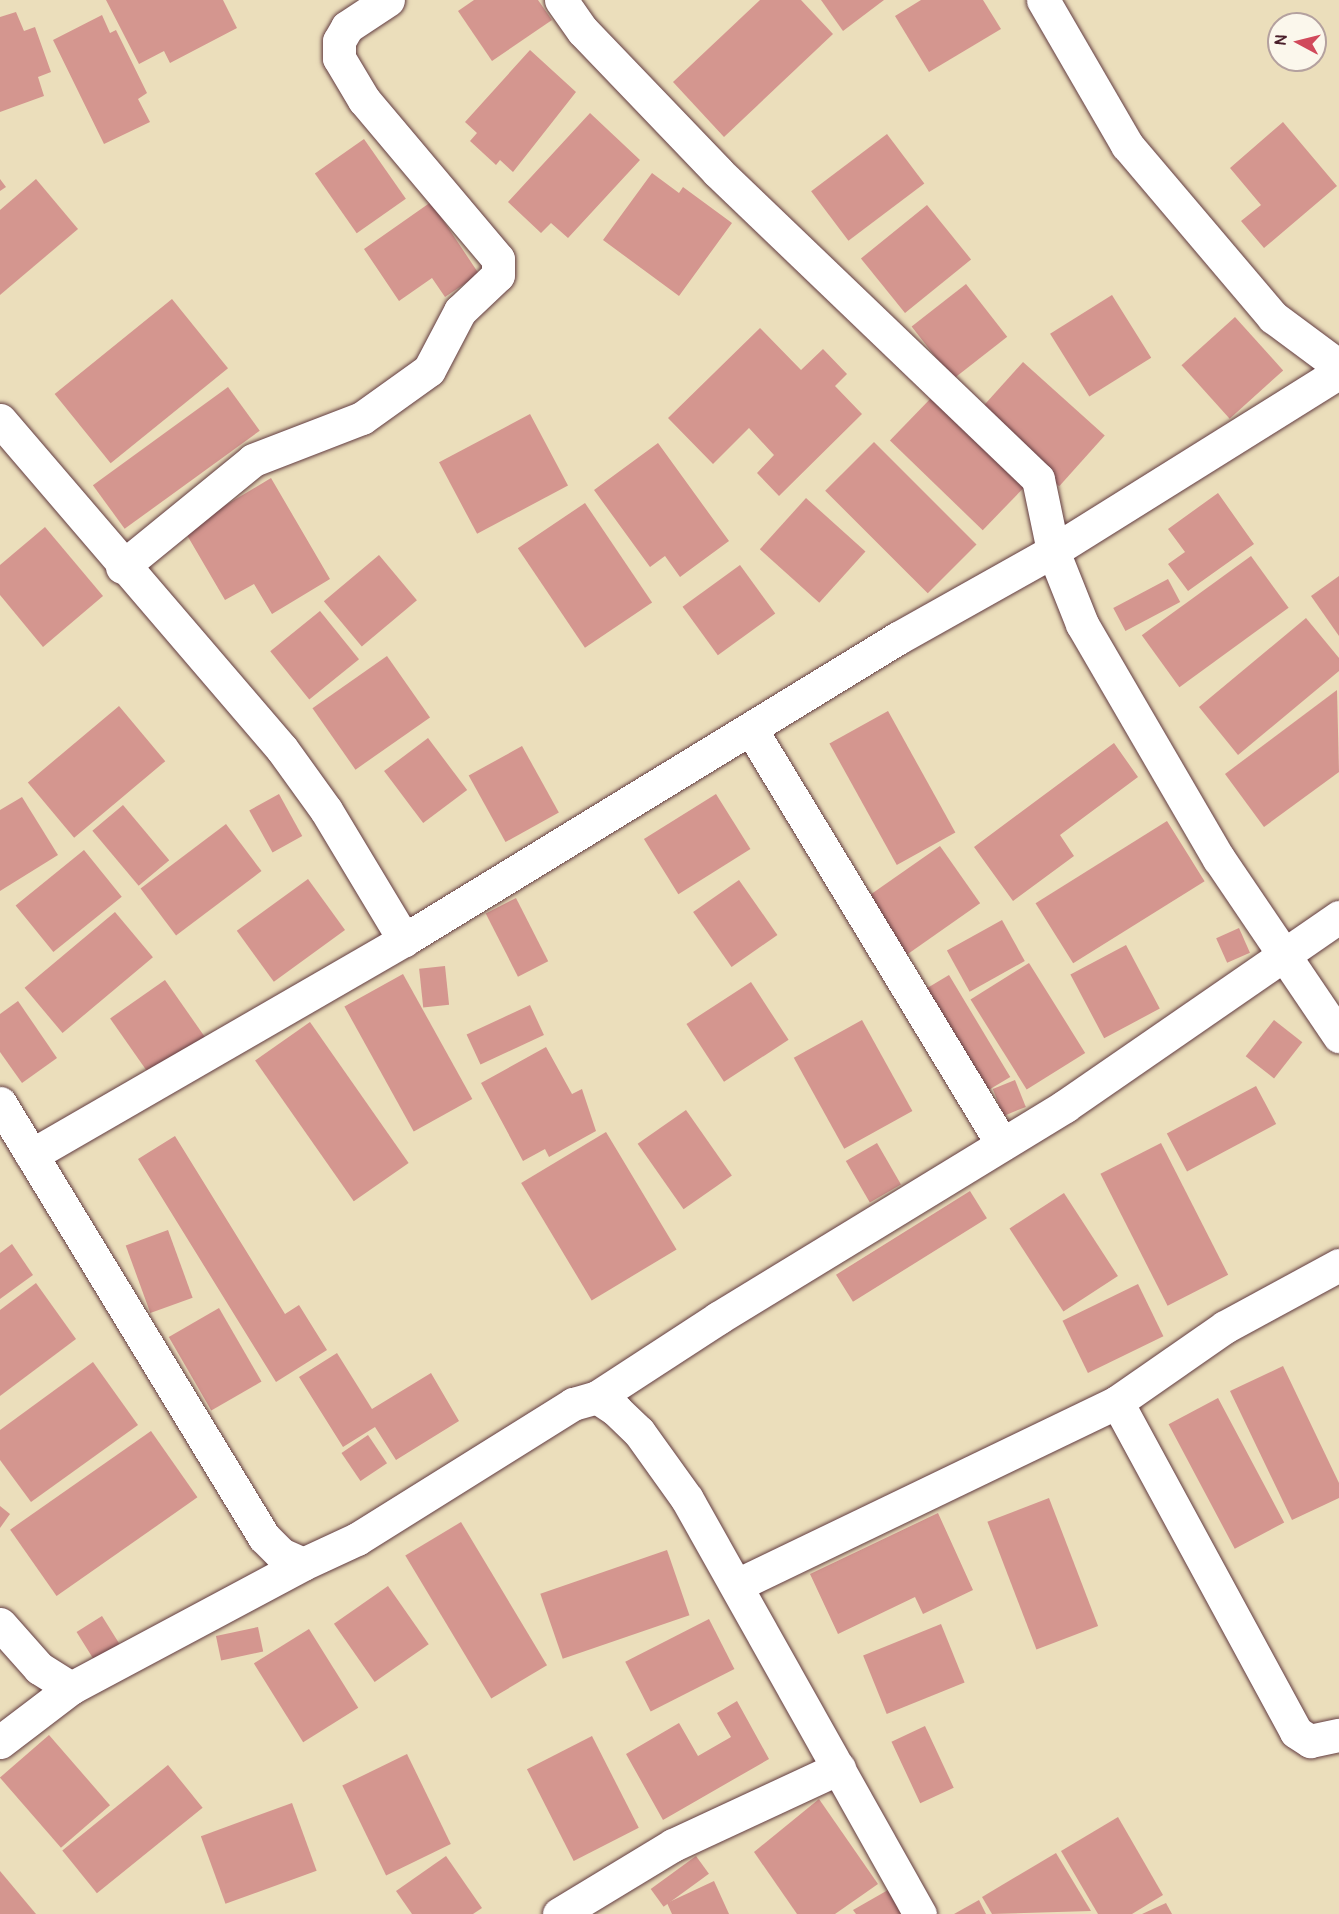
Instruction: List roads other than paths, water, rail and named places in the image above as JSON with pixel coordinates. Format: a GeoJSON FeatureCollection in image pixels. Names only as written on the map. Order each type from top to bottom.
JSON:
{"type":"FeatureCollection","features":[{"type":"Feature","properties":{"kind":"street"},"geometry":{"type":"LineString","coordinates":[[122,567],[253,460],[362,418],[429,370],[460,311],[498,275],[498,259],[364,100],[339,58],[339,41],[347,27],[388,0]]}},
{"type":"Feature","properties":{"kind":"street"},"geometry":{"type":"LineString","coordinates":[[561,0],[583,31],[718,172],[1038,479],[1053,551],[1082,624],[1151,749],[1284,956],[1339,1036]]}},
{"type":"Feature","properties":{"kind":"street"},"geometry":{"type":"LineString","coordinates":[[1043,0],[1127,145],[1273,317],[1339,366]]}},
{"type":"Feature","properties":{"kind":"street"},"geometry":{"type":"LineString","coordinates":[[32,1155],[404,940],[752,731],[898,638],[1053,551],[1339,372]]}},
{"type":"Feature","properties":{"kind":"street"},"geometry":{"type":"LineString","coordinates":[[0,420],[122,567],[282,749],[326,810],[404,940]]}},
{"type":"Feature","properties":{"kind":"street"},"geometry":{"type":"LineString","coordinates":[[752,731],[1002,1144]]}},
{"type":"Feature","properties":{"kind":"street"},"geometry":{"type":"LineString","coordinates":[[0,1742],[71,1688],[303,1564],[357,1539],[544,1420],[597,1397],[1002,1144],[1284,956],[1339,916]]}},
{"type":"Feature","properties":{"kind":"street"},"geometry":{"type":"LineString","coordinates":[[0,1103],[264,1537],[303,1564]]}},
{"type":"Feature","properties":{"kind":"street"},"geometry":{"type":"LineString","coordinates":[[737,1585],[1117,1402],[1225,1327],[1339,1265]]}},
{"type":"Feature","properties":{"kind":"street"},"geometry":{"type":"LineString","coordinates":[[597,1397],[639,1432],[737,1585],[920,1914]]}},
{"type":"Feature","properties":{"kind":"street"},"geometry":{"type":"LineString","coordinates":[[1117,1402],[1296,1732],[1310,1741],[1339,1735]]}},
{"type":"Feature","properties":{"kind":"street"},"geometry":{"type":"LineString","coordinates":[[0,1624],[39,1668],[71,1688]]}},
{"type":"Feature","properties":{"kind":"street"},"geometry":{"type":"LineString","coordinates":[[560,1914],[673,1845],[839,1768]]}}]}
